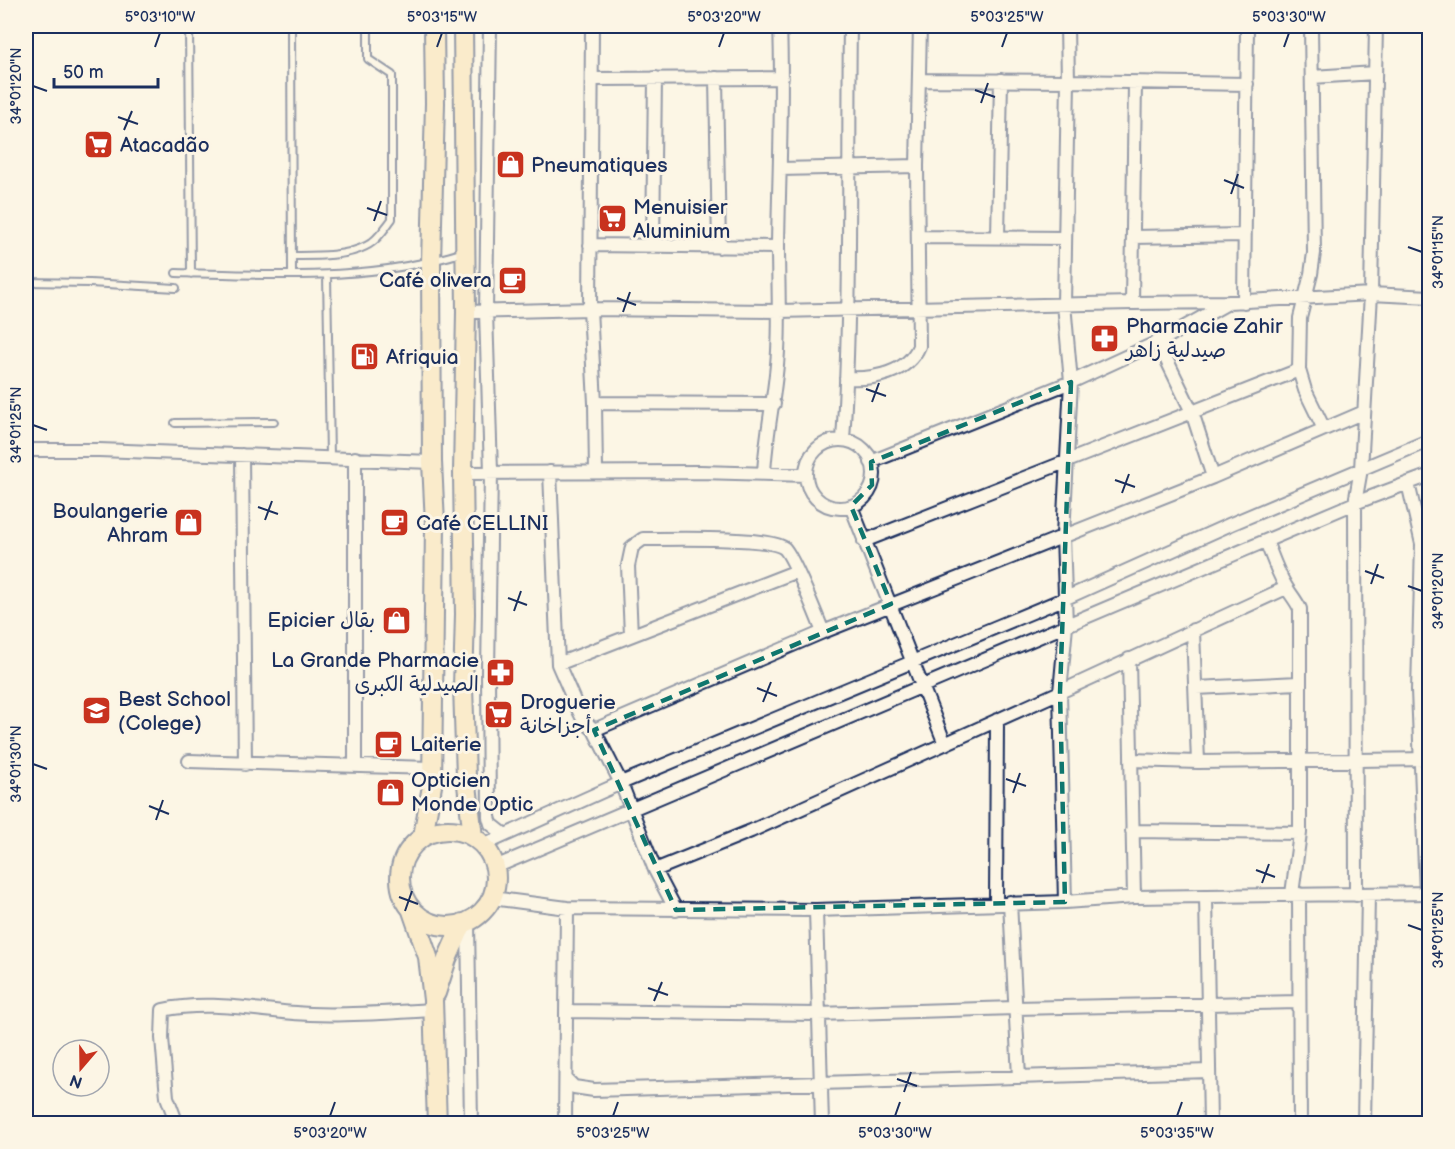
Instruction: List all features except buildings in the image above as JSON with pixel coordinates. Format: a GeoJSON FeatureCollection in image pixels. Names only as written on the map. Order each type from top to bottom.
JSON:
{"type":"FeatureCollection","features":[{"type":"Feature","properties":{"kind":"main road"},"geometry":{"type":"LineString","coordinates":[[423,836],[430,797],[435,524],[432,462],[431,263],[435,103],[434,26]]}},
{"type":"Feature","properties":{"kind":"main road"},"geometry":{"type":"LineString","coordinates":[[463,26],[464,698],[466,776],[478,841]]}},
{"type":"Feature","properties":{"kind":"main road"},"geometry":{"type":"LineString","coordinates":[[412,911],[422,919],[447,926],[466,923],[483,911],[492,898],[496,881],[491,855],[478,841],[451,829],[435,831],[423,836],[409,849],[400,869],[401,891],[412,911],[428,957],[433,1005],[437,1124]]}},
{"type":"Feature","properties":{"kind":"main road"},"geometry":{"type":"LineString","coordinates":[[433,1005],[441,972],[466,923]]}},
{"type":"Feature","properties":{"kind":"street"},"geometry":{"type":"LineString","coordinates":[[490,26],[486,312],[491,472],[488,672],[489,817],[491,825],[505,835]]}},
{"type":"Feature","properties":{"kind":"street"},"geometry":{"type":"LineString","coordinates":[[592,26],[590,309],[596,472]]}},
{"type":"Feature","properties":{"kind":"street"},"geometry":{"type":"LineString","coordinates":[[764,473],[766,442],[774,404],[778,350],[782,78],[780,26]]}},
{"type":"Feature","properties":{"kind":"street"},"geometry":{"type":"LineString","coordinates":[[843,440],[849,310],[850,26]]}},
{"type":"Feature","properties":{"kind":"street"},"geometry":{"type":"LineString","coordinates":[[846,378],[863,379],[879,376],[908,362],[915,356],[919,346],[917,166],[920,26]]}},
{"type":"Feature","properties":{"kind":"street"},"geometry":{"type":"LineString","coordinates":[[1065,902],[1060,692],[1066,626],[1063,535],[1071,382],[1064,304],[1067,26]]}},
{"type":"Feature","properties":{"kind":"street"},"geometry":{"type":"LineString","coordinates":[[1244,302],[1247,26]]}},
{"type":"Feature","properties":{"kind":"street"},"geometry":{"type":"LineString","coordinates":[[1311,26],[1314,253],[1300,318],[1299,369],[1305,390],[1324,429]]}},
{"type":"Feature","properties":{"kind":"street"},"geometry":{"type":"LineString","coordinates":[[1365,1124],[1362,895],[1357,759],[1355,503],[1361,469],[1371,294],[1376,26]]}},
{"type":"Feature","properties":{"kind":"street"},"geometry":{"type":"LineString","coordinates":[[1312,77],[1375,73]]}},
{"type":"Feature","properties":{"kind":"street"},"geometry":{"type":"LineString","coordinates":[[593,78],[782,78]]}},
{"type":"Feature","properties":{"kind":"street"},"geometry":{"type":"LineString","coordinates":[[653,247],[655,78]]}},
{"type":"Feature","properties":{"kind":"street"},"geometry":{"type":"LineString","coordinates":[[716,78],[719,247]]}},
{"type":"Feature","properties":{"kind":"street"},"geometry":{"type":"LineString","coordinates":[[998,237],[1000,80]]}},
{"type":"Feature","properties":{"kind":"street"},"geometry":{"type":"LineString","coordinates":[[919,81],[1247,84]]}},
{"type":"Feature","properties":{"kind":"street"},"geometry":{"type":"LineString","coordinates":[[1132,303],[1135,82]]}},
{"type":"Feature","properties":{"kind":"street"},"geometry":{"type":"LineString","coordinates":[[780,169],[917,166]]}},
{"type":"Feature","properties":{"kind":"street"},"geometry":{"type":"LineString","coordinates":[[1133,237],[1244,235]]}},
{"type":"Feature","properties":{"kind":"street"},"geometry":{"type":"LineString","coordinates":[[918,237],[1064,238]]}},
{"type":"Feature","properties":{"kind":"street"},"geometry":{"type":"LineString","coordinates":[[590,245],[778,247]]}},
{"type":"Feature","properties":{"kind":"street"},"geometry":{"type":"LineString","coordinates":[[465,312],[590,309],[849,310],[1244,302],[1371,294],[1430,297]]}},
{"type":"Feature","properties":{"kind":"street"},"geometry":{"type":"LineString","coordinates":[[871,462],[1071,382],[1158,342],[1228,302]]}},
{"type":"Feature","properties":{"kind":"street"},"geometry":{"type":"LineString","coordinates":[[1158,342],[1192,412],[1213,477]]}},
{"type":"Feature","properties":{"kind":"street"},"geometry":{"type":"LineString","coordinates":[[864,541],[1299,369]]}},
{"type":"Feature","properties":{"kind":"street"},"geometry":{"type":"LineString","coordinates":[[595,403],[774,404]]}},
{"type":"Feature","properties":{"kind":"street"},"geometry":{"type":"LineString","coordinates":[[594,730],[823,632],[1213,477],[1364,412]]}},
{"type":"Feature","properties":{"kind":"street"},"geometry":{"type":"LineString","coordinates":[[843,440],[857,445],[871,462],[872,485],[864,498],[851,506],[836,507],[822,502],[811,492],[806,475],[808,463],[815,450],[828,442],[843,440]]}},
{"type":"Feature","properties":{"kind":"street"},"geometry":{"type":"LineString","coordinates":[[478,841],[505,835],[621,783],[1066,598],[1231,524],[1430,440]]}},
{"type":"Feature","properties":{"kind":"street"},"geometry":{"type":"LineString","coordinates":[[26,450],[99,450],[432,462]]}},
{"type":"Feature","properties":{"kind":"street"},"geometry":{"type":"LineString","coordinates":[[242,455],[245,764]]}},
{"type":"Feature","properties":{"kind":"street"},"geometry":{"type":"LineString","coordinates":[[355,458],[355,765]]}},
{"type":"Feature","properties":{"kind":"street"},"geometry":{"type":"LineString","coordinates":[[550,472],[558,664],[584,721],[594,730],[621,783],[655,870],[676,910]]}},
{"type":"Feature","properties":{"kind":"street"},"geometry":{"type":"LineString","coordinates":[[463,473],[806,475]]}},
{"type":"Feature","properties":{"kind":"street"},"geometry":{"type":"LineString","coordinates":[[495,867],[1355,503],[1430,475]]}},
{"type":"Feature","properties":{"kind":"street"},"geometry":{"type":"LineString","coordinates":[[492,898],[567,908],[816,910],[1065,902],[1134,897],[1428,893],[1422,544],[1425,529],[1408,483]]}},
{"type":"Feature","properties":{"kind":"street"},"geometry":{"type":"LineString","coordinates":[[851,506],[945,744]]}},
{"type":"Feature","properties":{"kind":"street"},"geometry":{"type":"LineString","coordinates":[[631,635],[628,566],[632,547],[643,539],[755,541],[775,544],[786,550],[823,632]]}},
{"type":"Feature","properties":{"kind":"street"},"geometry":{"type":"LineString","coordinates":[[1266,541],[1286,588],[1295,598],[1300,609],[1299,833],[1296,894],[1300,1124]]}},
{"type":"Feature","properties":{"kind":"street"},"geometry":{"type":"LineString","coordinates":[[558,664],[796,571]]}},
{"type":"Feature","properties":{"kind":"street"},"geometry":{"type":"LineString","coordinates":[[655,870],[751,831],[1286,588]]}},
{"type":"Feature","properties":{"kind":"street"},"geometry":{"type":"LineString","coordinates":[[1193,630],[1197,688],[1198,762]]}},
{"type":"Feature","properties":{"kind":"street"},"geometry":{"type":"LineString","coordinates":[[1129,659],[1134,897]]}},
{"type":"Feature","properties":{"kind":"street"},"geometry":{"type":"LineString","coordinates":[[1197,688],[1298,683]]}},
{"type":"Feature","properties":{"kind":"street"},"geometry":{"type":"LineString","coordinates":[[996,903],[997,720]]}},
{"type":"Feature","properties":{"kind":"street"},"geometry":{"type":"LineString","coordinates":[[1131,760],[1198,762],[1425,759]]}},
{"type":"Feature","properties":{"kind":"street"},"geometry":{"type":"LineString","coordinates":[[189,761],[431,768]]}},
{"type":"Feature","properties":{"kind":"street"},"geometry":{"type":"LineString","coordinates":[[1132,831],[1299,833]]}},
{"type":"Feature","properties":{"kind":"street"},"geometry":{"type":"LineString","coordinates":[[1206,896],[1210,1124]]}},
{"type":"Feature","properties":{"kind":"street"},"geometry":{"type":"LineString","coordinates":[[1010,902],[1019,1077]]}},
{"type":"Feature","properties":{"kind":"street"},"geometry":{"type":"LineString","coordinates":[[565,1124],[567,908]]}},
{"type":"Feature","properties":{"kind":"street"},"geometry":{"type":"LineString","coordinates":[[816,910],[822,1124]]}},
{"type":"Feature","properties":{"kind":"street"},"geometry":{"type":"LineString","coordinates":[[466,923],[471,1124]]}},
{"type":"Feature","properties":{"kind":"street"},"geometry":{"type":"LineString","coordinates":[[567,1011],[818,1014],[1299,1002]]}},
{"type":"Feature","properties":{"kind":"street"},"geometry":{"type":"LineString","coordinates":[[177,1124],[167,1097],[162,1038],[164,1010],[181,1006],[203,1006],[311,1014],[433,1005]]}},
{"type":"Feature","properties":{"kind":"street"},"geometry":{"type":"LineString","coordinates":[[567,1080],[574,1088],[594,1090],[1209,1071]]}},
{"type":"Feature","properties":{"kind":"lane"},"geometry":{"type":"LineString","coordinates":[[189,26],[191,274]]}},
{"type":"Feature","properties":{"kind":"lane"},"geometry":{"type":"LineString","coordinates":[[291,26],[292,274]]}},
{"type":"Feature","properties":{"kind":"lane"},"geometry":{"type":"LineString","coordinates":[[292,255],[316,256],[366,246],[380,235],[392,219],[392,75],[368,59],[368,26]]}},
{"type":"Feature","properties":{"kind":"lane"},"geometry":{"type":"LineString","coordinates":[[176,273],[342,275],[431,263],[465,252]]}},
{"type":"Feature","properties":{"kind":"lane"},"geometry":{"type":"LineString","coordinates":[[327,275],[330,458]]}},
{"type":"Feature","properties":{"kind":"lane"},"geometry":{"type":"LineString","coordinates":[[26,282],[176,288]]}},
{"type":"Feature","properties":{"kind":"lane"},"geometry":{"type":"LineString","coordinates":[[175,423],[274,422]]}},
{"type":"Feature","properties":{"kind":"highlighted area"},"geometry":{"type":"Polygon","coordinates":[[[1071,382],[1060,692],[1065,902],[676,910],[594,730],[891,604],[851,506],[872,485],[871,462],[1071,382]]]}},
{"type":"Feature","properties":{"kind":"place","name":"Atacadão"},"geometry":{"type":"Point","coordinates":[99,145]}},
{"type":"Feature","properties":{"kind":"place","name":"Pneumatiques"},"geometry":{"type":"Point","coordinates":[510,165]}},
{"type":"Feature","properties":{"kind":"place","name":"Menuisier Aluminium"},"geometry":{"type":"Point","coordinates":[612,219]}},
{"type":"Feature","properties":{"kind":"place","name":"Café olivera"},"geometry":{"type":"Point","coordinates":[513,280]}},
{"type":"Feature","properties":{"kind":"place","name":"Pharmacie Zahir صيدلية زاهر"},"geometry":{"type":"Point","coordinates":[1105,338]}},
{"type":"Feature","properties":{"kind":"place","name":"Afriquia"},"geometry":{"type":"Point","coordinates":[365,357]}},
{"type":"Feature","properties":{"kind":"place","name":"Boulangerie Ahram"},"geometry":{"type":"Point","coordinates":[189,523]}},
{"type":"Feature","properties":{"kind":"place","name":"Café CELLINI"},"geometry":{"type":"Point","coordinates":[395,523]}},
{"type":"Feature","properties":{"kind":"place","name":"Epicier بقال"},"geometry":{"type":"Point","coordinates":[396,620]}},
{"type":"Feature","properties":{"kind":"place","name":"La Grande Pharmacie الصيدلية الكبرى"},"geometry":{"type":"Point","coordinates":[500,672]}},
{"type":"Feature","properties":{"kind":"place","name":"Best School (Colege)"},"geometry":{"type":"Point","coordinates":[97,711]}},
{"type":"Feature","properties":{"kind":"place","name":"Droguerie أجزاخانة"},"geometry":{"type":"Point","coordinates":[499,714]}},
{"type":"Feature","properties":{"kind":"place","name":"Laiterie"},"geometry":{"type":"Point","coordinates":[389,744]}},
{"type":"Feature","properties":{"kind":"place","name":"Opticien Monde Optic"},"geometry":{"type":"Point","coordinates":[390,792]}}]}
